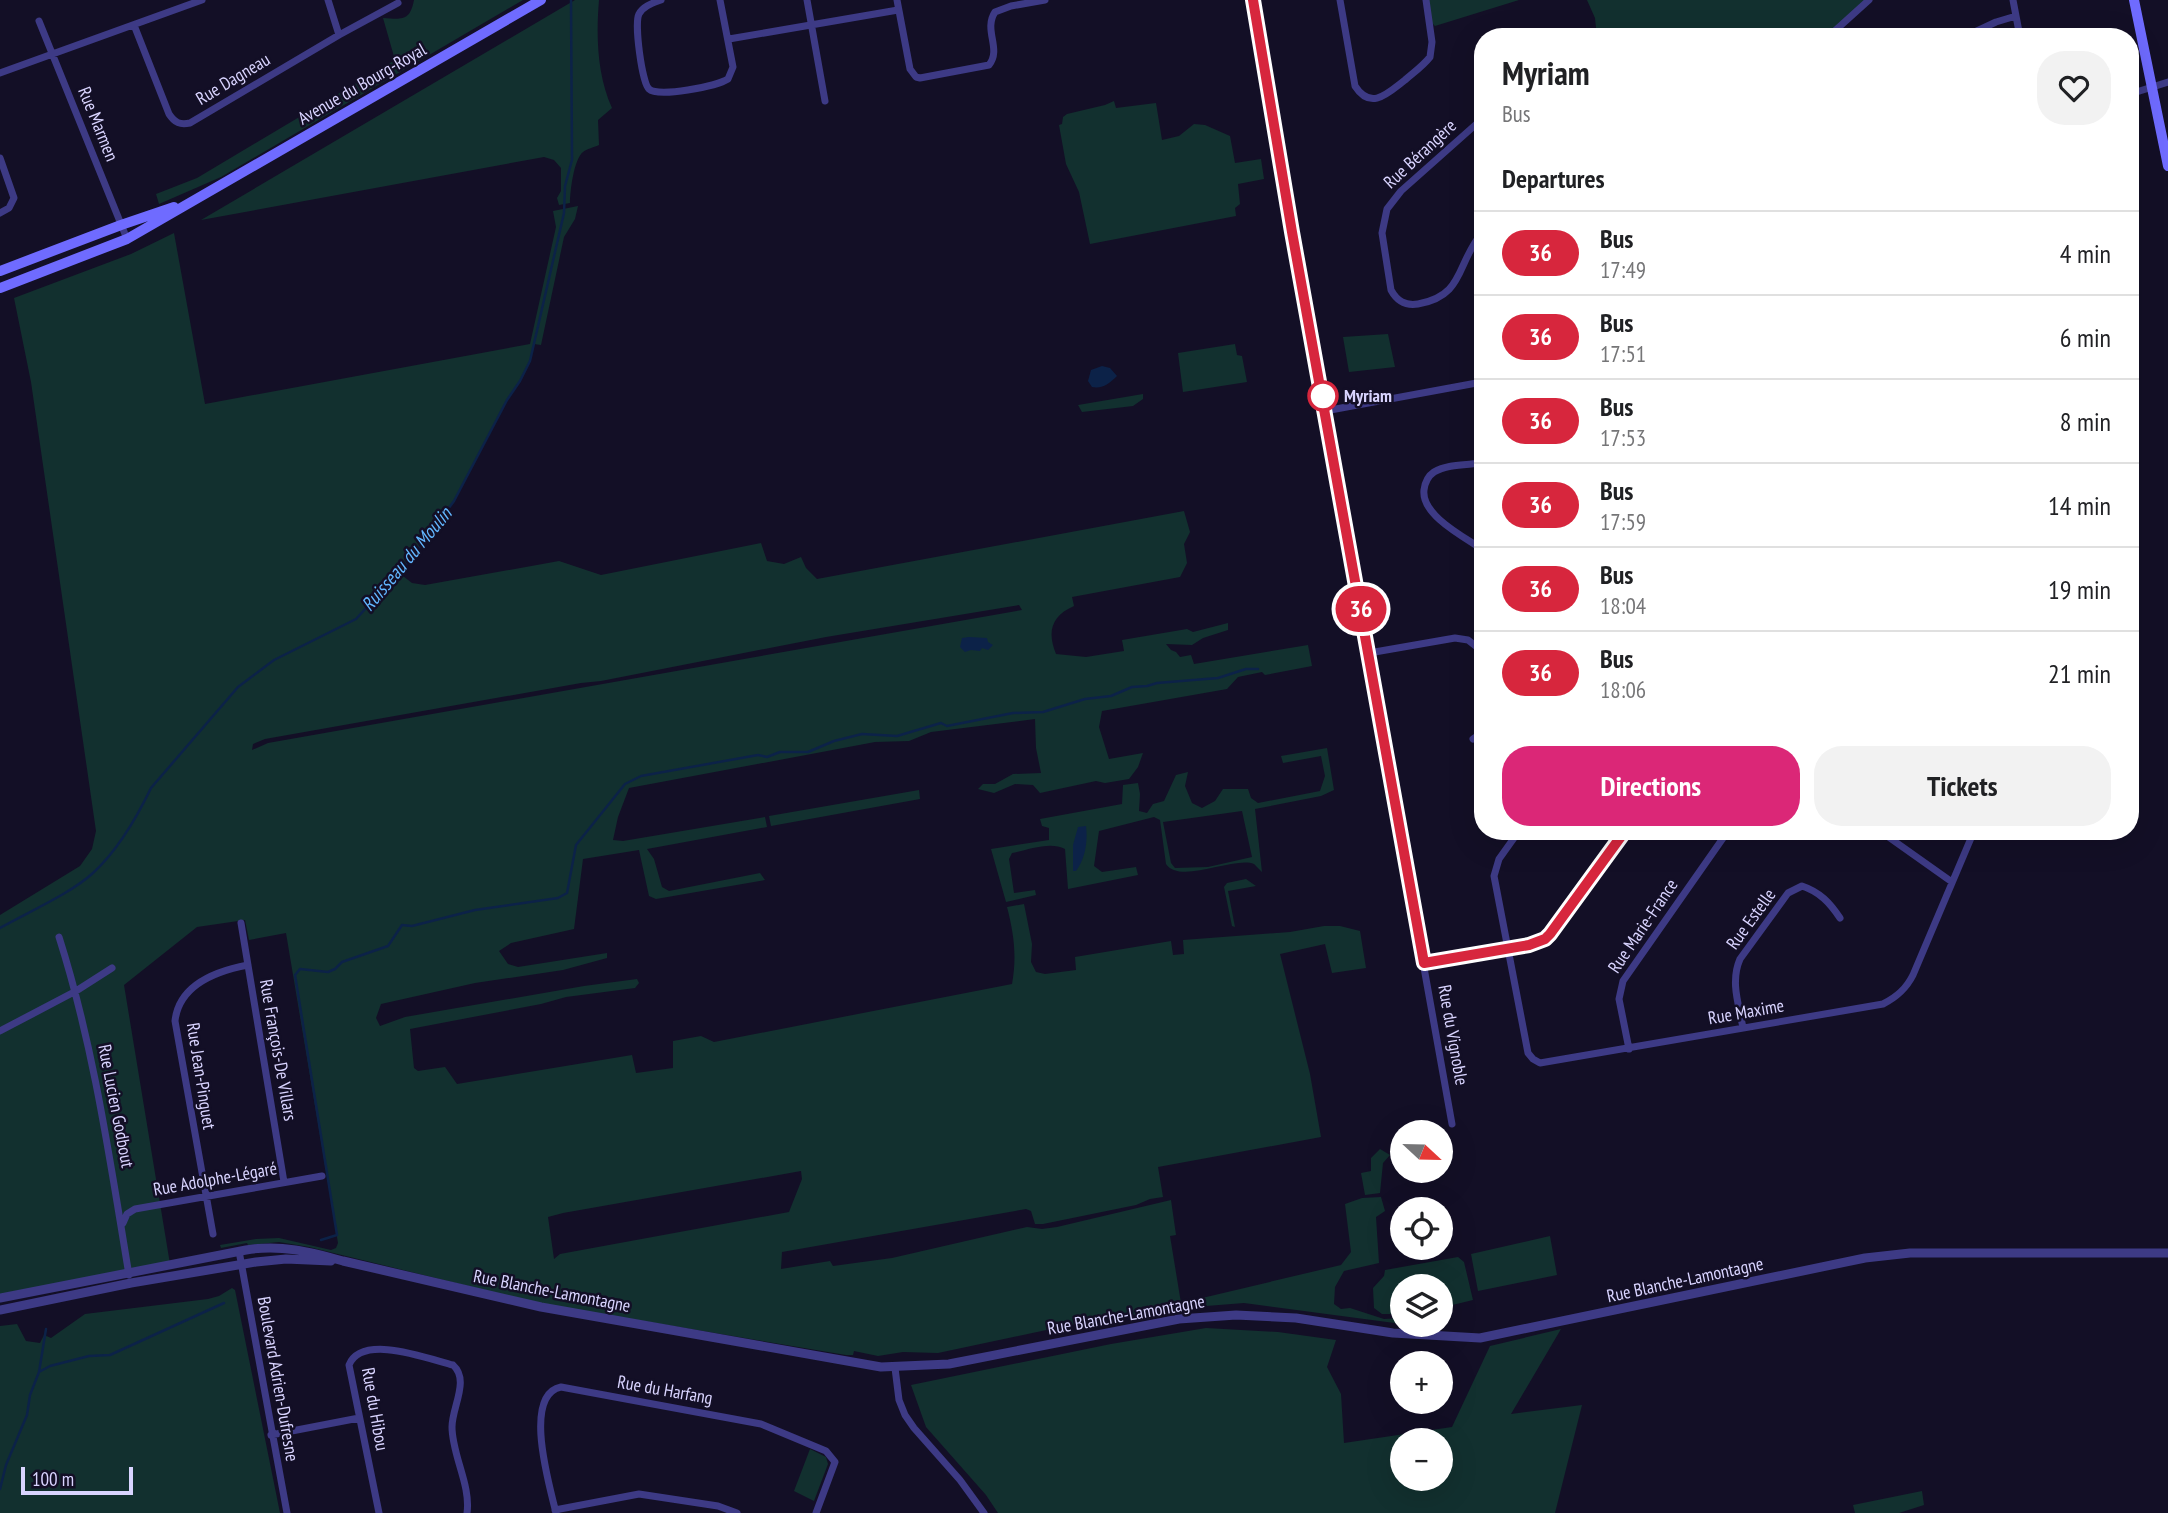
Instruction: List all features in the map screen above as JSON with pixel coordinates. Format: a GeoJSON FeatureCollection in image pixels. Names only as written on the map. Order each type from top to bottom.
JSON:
{"type":"FeatureCollection","features":[{"type":"Feature","properties":{"kind":"main road","name":"Avenue du Bourg-Royal"},"geometry":{"type":"LineString","coordinates":[[0,288],[127,239],[541,0]]}},
{"type":"Feature","properties":{"kind":"main road"},"geometry":{"type":"LineString","coordinates":[[2134,0],[2168,166]]}},
{"type":"Feature","properties":{"kind":"main road","name":"Avenue du Bourg-Royal"},"geometry":{"type":"LineString","coordinates":[[0,271],[121,225],[200,199]]}},
{"type":"Feature","properties":{"kind":"street"},"geometry":{"type":"LineString","coordinates":[[0,74],[202,0]]}},
{"type":"Feature","properties":{"kind":"street"},"geometry":{"type":"LineString","coordinates":[[328,0],[339,35]]}},
{"type":"Feature","properties":{"kind":"street"},"geometry":{"type":"LineString","coordinates":[[662,0],[643,8],[636,23],[644,81],[650,90],[659,94],[728,79],[733,67],[720,0]]}},
{"type":"Feature","properties":{"kind":"street"},"geometry":{"type":"LineString","coordinates":[[807,0],[825,101]]}},
{"type":"Feature","properties":{"kind":"street"},"geometry":{"type":"LineString","coordinates":[[897,0],[910,69],[916,78],[989,65],[994,55],[990,23],[995,12],[1045,0]]}},
{"type":"Feature","properties":{"kind":"street","name":"Rue du Vignoble"},"geometry":{"type":"LineString","coordinates":[[1253,0],[1451,1120]]}},
{"type":"Feature","properties":{"kind":"street"},"geometry":{"type":"LineString","coordinates":[[1340,0],[1354,86],[1370,99],[1385,96],[1430,57],[1432,42],[1426,0]]}},
{"type":"Feature","properties":{"kind":"street"},"geometry":{"type":"LineString","coordinates":[[1838,28],[1869,0]]}},
{"type":"Feature","properties":{"kind":"street"},"geometry":{"type":"LineString","coordinates":[[2013,0],[2018,28]]}},
{"type":"Feature","properties":{"kind":"street","name":"Rue Dagneau"},"geometry":{"type":"LineString","coordinates":[[134,25],[169,114],[177,123],[184,124],[398,3]]}},
{"type":"Feature","properties":{"kind":"street"},"geometry":{"type":"LineString","coordinates":[[729,40],[898,10]]}},
{"type":"Feature","properties":{"kind":"street"},"geometry":{"type":"LineString","coordinates":[[1983,28],[2016,16]]}},
{"type":"Feature","properties":{"kind":"street","name":"Rue Marmen"},"geometry":{"type":"LineString","coordinates":[[39,21],[127,239]]}},
{"type":"Feature","properties":{"kind":"street"},"geometry":{"type":"LineString","coordinates":[[2139,91],[2168,82]]}},
{"type":"Feature","properties":{"kind":"street","name":"Rue Bérangère"},"geometry":{"type":"LineString","coordinates":[[1474,126],[1401,191],[1387,209],[1382,233],[1391,290],[1395,298],[1408,304],[1417,304],[1447,294],[1474,243]]}},
{"type":"Feature","properties":{"kind":"street"},"geometry":{"type":"LineString","coordinates":[[0,158],[14,198],[9,208],[0,213]]}},
{"type":"Feature","properties":{"kind":"street"},"geometry":{"type":"LineString","coordinates":[[1325,411],[1474,383]]}},
{"type":"Feature","properties":{"kind":"street"},"geometry":{"type":"LineString","coordinates":[[1474,464],[1434,472],[1427,478],[1423,494],[1430,510],[1437,517],[1474,543]]}},
{"type":"Feature","properties":{"kind":"street"},"geometry":{"type":"LineString","coordinates":[[1369,653],[1455,638],[1468,640],[1474,645]]}},
{"type":"Feature","properties":{"kind":"street"},"geometry":{"type":"LineString","coordinates":[[1509,948],[1494,876],[1495,867],[1513,840]]}},
{"type":"Feature","properties":{"kind":"street"},"geometry":{"type":"LineString","coordinates":[[1424,963],[1537,943],[1550,934],[1619,840]]}},
{"type":"Feature","properties":{"kind":"street","name":"Rue Marie-France"},"geometry":{"type":"LineString","coordinates":[[1629,1049],[1619,999],[1623,981],[1722,840]]}},
{"type":"Feature","properties":{"kind":"street"},"geometry":{"type":"LineString","coordinates":[[1893,840],[1952,882]]}},
{"type":"Feature","properties":{"kind":"street","name":"Rue Maxime"},"geometry":{"type":"LineString","coordinates":[[1509,948],[1528,1054],[1533,1059],[1547,1063],[1883,1004],[1899,995],[1913,975],[1970,840]]}},
{"type":"Feature","properties":{"kind":"street","name":"Rue Estelle"},"geometry":{"type":"LineString","coordinates":[[1743,1028],[1734,983],[1735,971],[1740,959],[1788,893],[1802,886],[1816,891],[1831,904],[1840,918]]}},
{"type":"Feature","properties":{"kind":"street","name":"Rue François-De Villars"},"geometry":{"type":"LineString","coordinates":[[240,923],[284,1182]]}},
{"type":"Feature","properties":{"kind":"street","name":"Rue Lucien Godbout"},"geometry":{"type":"LineString","coordinates":[[59,937],[90,1048],[131,1283]]}},
{"type":"Feature","properties":{"kind":"street","name":"Rue Jean-Pinguet"},"geometry":{"type":"LineString","coordinates":[[213,1234],[175,1021],[176,1007],[206,978],[223,970],[248,965]]}},
{"type":"Feature","properties":{"kind":"street"},"geometry":{"type":"LineString","coordinates":[[0,1031],[76,991],[112,968]]}},
{"type":"Feature","properties":{"kind":"street","name":"Rue Adolphe-Légaré"},"geometry":{"type":"LineString","coordinates":[[122,1225],[127,1214],[135,1209],[322,1176]]}},
{"type":"Feature","properties":{"kind":"street","name":"Rue Blanche-Lamontagne"},"geometry":{"type":"LineString","coordinates":[[0,1298],[239,1251],[275,1247],[312,1252],[541,1307],[895,1368],[950,1364],[1179,1319],[1236,1315],[1296,1318],[1393,1333],[1480,1338],[1866,1258],[1910,1253],[2168,1254]]}},
{"type":"Feature","properties":{"kind":"street","name":"Boulevard Adrien-Dufresne"},"geometry":{"type":"LineString","coordinates":[[239,1251],[287,1513]]}},
{"type":"Feature","properties":{"kind":"street","name":"Rue Blanche-Lamontagne"},"geometry":{"type":"LineString","coordinates":[[0,1310],[131,1283],[242,1265],[286,1259],[343,1261]]}},
{"type":"Feature","properties":{"kind":"street","name":"Rue du Hibou"},"geometry":{"type":"LineString","coordinates":[[379,1513],[349,1364],[357,1353],[376,1348],[453,1365],[461,1376],[452,1426],[467,1513]]}},
{"type":"Feature","properties":{"kind":"street"},"geometry":{"type":"LineString","coordinates":[[895,1368],[899,1400],[905,1415],[960,1480],[981,1512]]}},
{"type":"Feature","properties":{"kind":"street","name":"Rue du Harfang"},"geometry":{"type":"LineString","coordinates":[[555,1512],[540,1428],[544,1401],[548,1393],[561,1387],[761,1424],[826,1451],[835,1462],[816,1513]]}},
{"type":"Feature","properties":{"kind":"street"},"geometry":{"type":"LineString","coordinates":[[271,1434],[359,1418]]}},
{"type":"Feature","properties":{"kind":"street"},"geometry":{"type":"LineString","coordinates":[[555,1512],[639,1494],[718,1506],[737,1513]]}},
{"type":"Feature","properties":{"kind":"green space"},"geometry":{"type":"Polygon","coordinates":[[[414,0],[523,0],[221,177],[159,204],[156,194],[197,178],[395,60],[383,18],[404,18],[410,12],[414,0]]]}},
{"type":"Feature","properties":{"kind":"green space"},"geometry":{"type":"Polygon","coordinates":[[[575,0],[599,0],[599,55],[603,82],[612,108],[598,120],[599,145],[584,151],[577,161],[570,203],[559,205],[557,198],[561,191],[561,168],[554,160],[544,157],[201,220],[575,0]]]}},
{"type":"Feature","properties":{"kind":"green space"},"geometry":{"type":"Polygon","coordinates":[[[1426,0],[1519,0],[1435,26],[1430,21],[1426,0]]]}},
{"type":"Feature","properties":{"kind":"green space"},"geometry":{"type":"Polygon","coordinates":[[[1587,0],[1869,0],[1838,28],[1596,28],[1587,0]]]}},
{"type":"Feature","properties":{"kind":"green space"},"geometry":{"type":"Polygon","coordinates":[[[1114,101],[1116,108],[1156,103],[1162,140],[1179,136],[1194,124],[1205,125],[1230,136],[1235,163],[1261,159],[1264,179],[1238,184],[1240,204],[1235,208],[1236,216],[1090,244],[1079,192],[1066,164],[1059,125],[1067,114],[1114,101]]]}},
{"type":"Feature","properties":{"kind":"green space"},"geometry":{"type":"Polygon","coordinates":[[[578,206],[575,219],[564,237],[541,345],[534,344],[530,361],[520,381],[507,400],[454,501],[399,573],[412,583],[425,585],[559,561],[601,575],[761,543],[767,561],[784,564],[801,557],[806,568],[817,579],[1184,511],[1190,532],[1184,544],[1187,563],[1180,577],[1072,597],[1074,606],[1060,615],[1053,626],[1052,639],[1056,654],[1086,657],[1124,651],[1122,640],[1187,629],[1193,632],[1228,623],[1228,630],[1203,638],[1192,645],[1166,644],[1180,657],[1191,655],[1194,664],[1308,645],[1312,666],[1238,677],[1227,689],[1102,711],[1099,727],[1109,759],[1143,753],[1138,767],[1129,779],[1105,783],[1096,781],[1040,793],[1033,785],[1015,784],[994,793],[978,789],[983,784],[995,784],[1013,774],[1041,773],[1036,748],[1035,719],[931,732],[909,741],[875,742],[629,788],[613,840],[623,841],[765,817],[767,827],[647,849],[654,859],[662,887],[669,891],[760,873],[765,880],[656,899],[649,896],[639,850],[583,859],[574,929],[511,943],[499,951],[508,964],[518,967],[607,953],[607,958],[563,970],[475,983],[381,1004],[376,1018],[380,1026],[405,1017],[637,979],[639,983],[635,988],[566,997],[410,1029],[414,1068],[418,1071],[445,1067],[457,1084],[632,1055],[636,1073],[673,1068],[673,1041],[701,1036],[714,1042],[1012,984],[1014,945],[1007,907],[1024,904],[1032,944],[1031,962],[1036,972],[1045,974],[1076,970],[1075,957],[1171,941],[1173,955],[1184,954],[1183,940],[1290,932],[1324,926],[1340,926],[1360,931],[1366,968],[1332,973],[1325,944],[1280,954],[1310,1074],[1321,1137],[1158,1167],[1163,1197],[1136,1205],[1043,1224],[1035,1224],[1031,1211],[1026,1209],[782,1252],[781,1269],[830,1261],[833,1266],[892,1258],[1027,1227],[1057,1227],[1171,1200],[1176,1235],[1170,1236],[1181,1303],[1341,1265],[1351,1252],[1345,1204],[1362,1198],[1381,1197],[1385,1211],[1376,1217],[1379,1263],[1344,1271],[1335,1287],[1334,1304],[1341,1309],[1350,1308],[1390,1319],[1390,1322],[1244,1303],[1181,1308],[1065,1326],[938,1353],[903,1352],[878,1356],[854,1351],[853,1355],[846,1355],[542,1304],[309,1247],[279,1242],[247,1243],[221,1248],[220,1245],[279,1238],[331,1250],[336,1248],[338,1243],[286,933],[249,940],[245,920],[197,927],[124,985],[170,1264],[0,1298],[0,915],[80,866],[92,849],[96,831],[31,382],[14,298],[131,254],[174,233],[205,404],[530,344],[556,227],[553,211],[578,206]],[[1019,605],[826,637],[601,681],[265,739],[253,744],[252,750],[268,743],[1022,610],[1019,605]],[[801,1171],[548,1217],[554,1259],[560,1254],[789,1212],[802,1179],[801,1171]]]}},
{"type":"Feature","properties":{"kind":"green space"},"geometry":{"type":"Polygon","coordinates":[[[1388,334],[1395,367],[1349,372],[1343,337],[1388,334]]]}},
{"type":"Feature","properties":{"kind":"green space"},"geometry":{"type":"Polygon","coordinates":[[[1235,344],[1237,355],[1242,356],[1247,382],[1183,392],[1178,353],[1235,344]]]}},
{"type":"Feature","properties":{"kind":"green space"},"geometry":{"type":"Polygon","coordinates":[[[1143,394],[1143,399],[1133,406],[1082,412],[1078,405],[1143,394]]]}},
{"type":"Feature","properties":{"kind":"green space"},"geometry":{"type":"Polygon","coordinates":[[[1327,748],[1334,790],[1321,796],[1255,809],[1262,872],[1254,864],[1245,863],[1195,871],[1173,870],[1166,864],[1160,820],[1154,817],[1099,831],[1094,866],[1102,872],[1136,867],[1138,875],[1068,889],[1065,849],[1053,846],[1032,848],[1012,853],[1009,859],[1014,893],[1035,890],[1036,895],[1006,902],[991,849],[1049,840],[1049,828],[1042,826],[1040,819],[1122,804],[1123,785],[1138,783],[1139,811],[1147,813],[1153,804],[1164,801],[1176,775],[1188,772],[1185,786],[1192,803],[1202,808],[1215,801],[1223,789],[1248,789],[1251,798],[1258,803],[1320,791],[1325,776],[1321,756],[1283,763],[1281,756],[1327,748]],[[1242,811],[1163,822],[1171,863],[1175,868],[1208,867],[1252,857],[1242,811]]]}},
{"type":"Feature","properties":{"kind":"green space"},"geometry":{"type":"Polygon","coordinates":[[[919,790],[920,799],[771,826],[769,816],[919,790]]]}},
{"type":"Feature","properties":{"kind":"green space"},"geometry":{"type":"Polygon","coordinates":[[[1246,879],[1256,886],[1228,891],[1235,927],[1232,926],[1224,887],[1227,883],[1246,879]]]}},
{"type":"Feature","properties":{"kind":"green space"},"geometry":{"type":"Polygon","coordinates":[[[1380,1149],[1390,1155],[1383,1163],[1380,1193],[1365,1195],[1361,1173],[1371,1171],[1371,1158],[1380,1149]]]}},
{"type":"Feature","properties":{"kind":"green space"},"geometry":{"type":"Polygon","coordinates":[[[1550,1236],[1557,1275],[1478,1291],[1471,1254],[1550,1236]]]}},
{"type":"Feature","properties":{"kind":"green space"},"geometry":{"type":"Polygon","coordinates":[[[1458,1257],[1464,1262],[1473,1300],[1453,1305],[1453,1274],[1390,1274],[1390,1314],[1382,1314],[1374,1308],[1373,1288],[1384,1276],[1385,1270],[1458,1257]]]}},
{"type":"Feature","properties":{"kind":"green space"},"geometry":{"type":"Polygon","coordinates":[[[232,1288],[235,1290],[280,1513],[0,1513],[0,1326],[17,1324],[26,1341],[40,1343],[44,1335],[51,1338],[85,1314],[208,1299],[232,1288]]]}},
{"type":"Feature","properties":{"kind":"green space"},"geometry":{"type":"Polygon","coordinates":[[[1206,1328],[1278,1332],[1336,1340],[1327,1367],[1341,1394],[1344,1443],[1390,1436],[1390,1491],[1453,1491],[1453,1428],[1445,1428],[1452,1427],[1490,1346],[1561,1329],[1511,1414],[1582,1405],[1555,1513],[998,1513],[986,1495],[926,1427],[911,1385],[1111,1344],[1206,1328]]]}},
{"type":"Feature","properties":{"kind":"green space"},"geometry":{"type":"Polygon","coordinates":[[[810,1449],[826,1457],[828,1464],[814,1501],[794,1491],[810,1449]]]}},
{"type":"Feature","properties":{"kind":"green space"},"geometry":{"type":"Polygon","coordinates":[[[1922,1491],[1924,1505],[1899,1513],[1855,1513],[1853,1505],[1922,1491]]]}},
{"type":"Feature","properties":{"kind":"water"},"geometry":{"type":"Polygon","coordinates":[[[1102,366],[1110,368],[1117,376],[1103,386],[1092,387],[1088,381],[1091,370],[1102,366]]]}},
{"type":"Feature","properties":{"kind":"water"},"geometry":{"type":"Polygon","coordinates":[[[962,638],[987,638],[993,645],[988,650],[982,648],[980,651],[965,652],[960,647],[962,638]]]}},
{"type":"Feature","properties":{"kind":"water"},"geometry":{"type":"Polygon","coordinates":[[[1086,826],[1084,856],[1076,871],[1073,871],[1073,845],[1078,827],[1086,826]]]}},
{"type":"Feature","properties":{"kind":"waterway","name":"Ruisseau du Moulin"},"geometry":{"type":"LineString","coordinates":[[0,928],[61,895],[93,873],[126,833],[151,788],[238,687],[274,660],[356,619],[410,560],[454,501],[530,361],[564,213],[565,186],[572,160],[571,0]]}},
{"type":"Feature","properties":{"kind":"waterway"},"geometry":{"type":"LineString","coordinates":[[321,1240],[337,1235],[295,975],[300,969],[328,972],[335,969],[342,962],[388,946],[402,925],[412,926],[475,910],[558,898],[567,893],[576,845],[625,784],[641,776],[758,755],[767,757],[780,752],[808,752],[834,741],[862,734],[897,736],[941,723],[947,726],[1013,713],[1043,712],[1085,699],[1111,696],[1132,687],[1218,678],[1246,669],[1258,669]]}},
{"type":"Feature","properties":{"kind":"waterway"},"geometry":{"type":"LineString","coordinates":[[39,1372],[50,1366],[89,1356],[110,1355],[224,1303]]}},
{"type":"Feature","properties":{"kind":"waterway"},"geometry":{"type":"LineString","coordinates":[[0,1489],[6,1465],[27,1415],[30,1395],[39,1372],[46,1329]]}},
{"type":"Feature","properties":{"kind":"bus line","name":"36"},"geometry":{"type":"LineString","coordinates":[[1253,0],[1292,232],[1424,963],[1529,945],[1545,939],[1571,909],[1619,840]]}},
{"type":"Feature","properties":{"kind":"place","name":"Myriam"},"geometry":{"type":"Point","coordinates":[1323,396]}}]}
